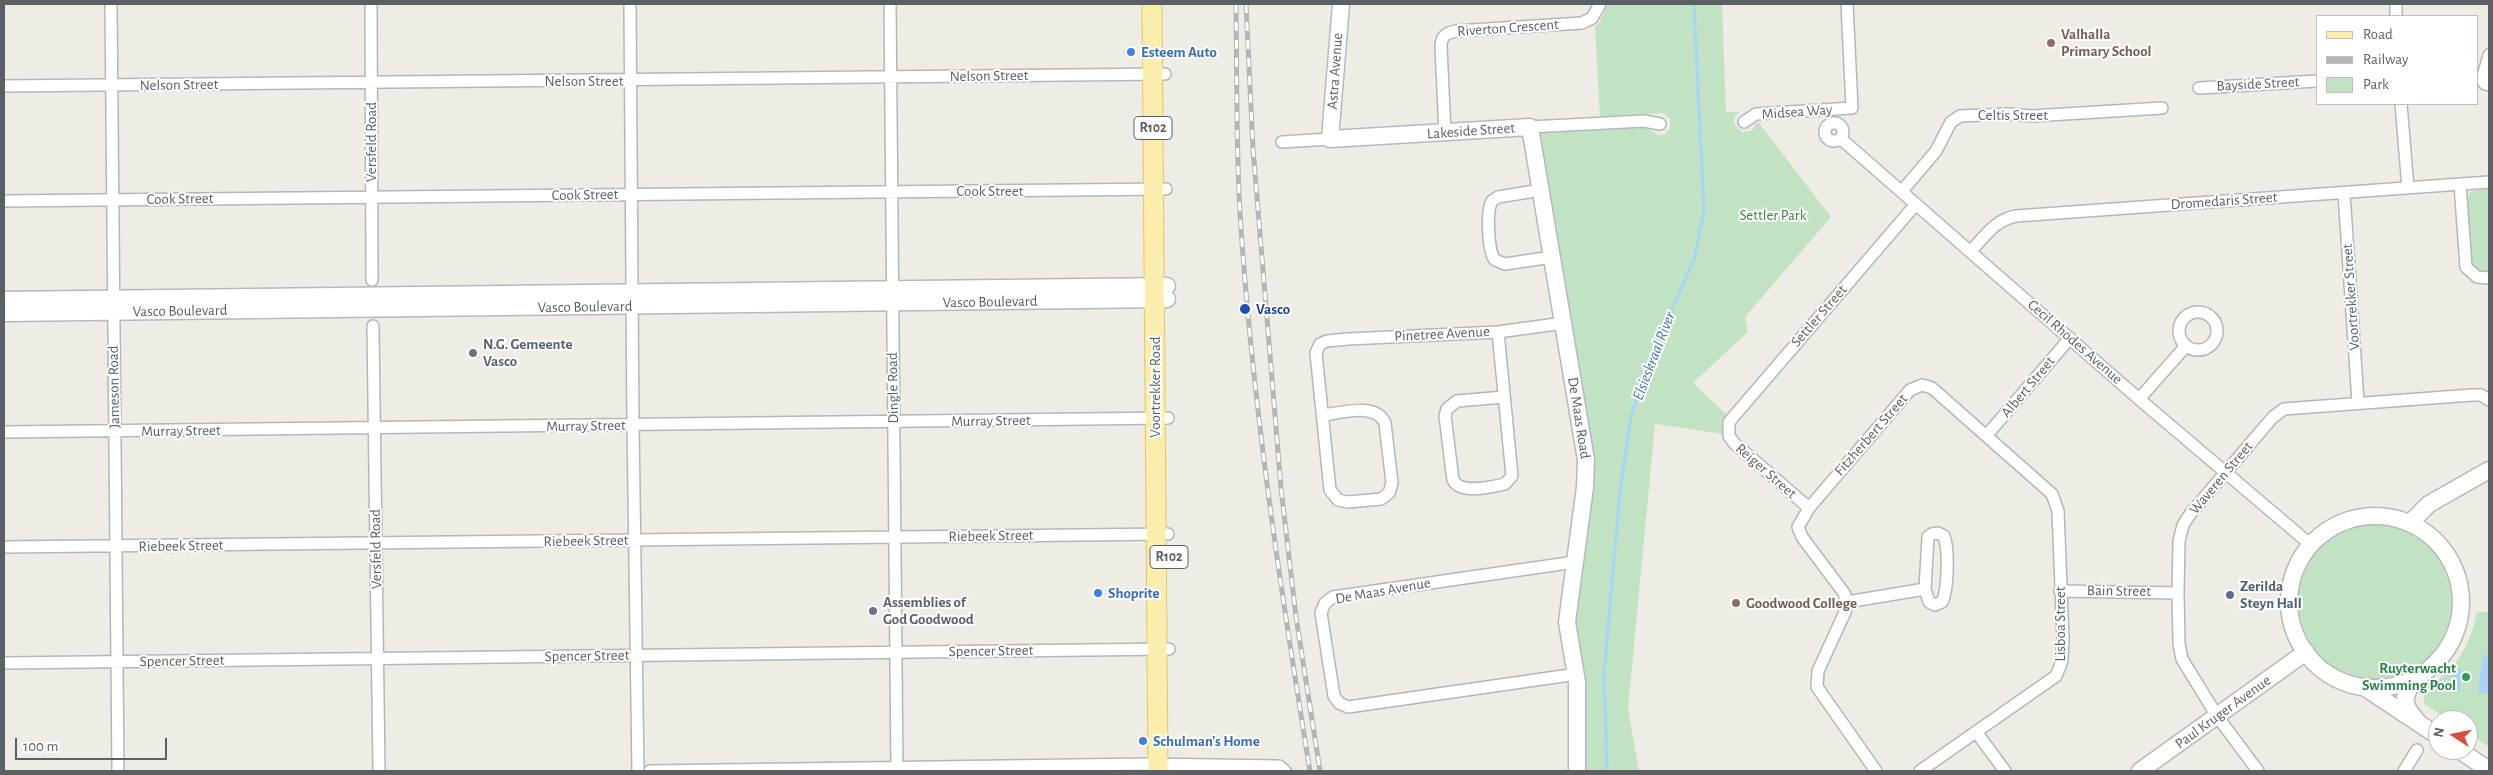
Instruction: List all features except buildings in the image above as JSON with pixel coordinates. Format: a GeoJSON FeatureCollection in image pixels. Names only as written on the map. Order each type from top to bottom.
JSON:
{"type":"FeatureCollection","features":[{"type":"Feature","properties":{"kind":"main road","name":"Voortrekker Road"},"geometry":{"type":"LineString","coordinates":[[1152,4],[1159,74]]}},
{"type":"Feature","properties":{"kind":"main road","name":"Voortrekker Road"},"geometry":{"type":"LineString","coordinates":[[1164,4],[1159,74],[1164,768]]}},
{"type":"Feature","properties":{"kind":"street","name":"Jameson Road"},"geometry":{"type":"LineString","coordinates":[[112,4],[111,200],[118,771]]}},
{"type":"Feature","properties":{"kind":"street","name":"Versfeld Road"},"geometry":{"type":"LineString","coordinates":[[370,4],[372,280]]}},
{"type":"Feature","properties":{"kind":"street"},"geometry":{"type":"LineString","coordinates":[[630,4],[632,425],[638,771]]}},
{"type":"Feature","properties":{"kind":"street","name":"Dingle Road"},"geometry":{"type":"LineString","coordinates":[[890,4],[897,770]]}},
{"type":"Feature","properties":{"kind":"street","name":"Astra Avenue"},"geometry":{"type":"LineString","coordinates":[[1330,139],[1341,4]]}},
{"type":"Feature","properties":{"kind":"street","name":"Riverton Crescent"},"geometry":{"type":"LineString","coordinates":[[1445,133],[1441,47],[1442,39],[1446,34],[1456,31],[1582,23],[1592,18],[1600,4]]}},
{"type":"Feature","properties":{"kind":"street","name":"Midsea Way"},"geometry":{"type":"LineString","coordinates":[[1744,122],[1756,114],[1852,108],[1847,4]]}},
{"type":"Feature","properties":{"kind":"street"},"geometry":{"type":"LineString","coordinates":[[2487,84],[2483,76],[2489,55]]}},
{"type":"Feature","properties":{"kind":"street","name":"Nelson Street"},"geometry":{"type":"LineString","coordinates":[[4,86],[1159,74]]}},
{"type":"Feature","properties":{"kind":"street","name":"Bayside Street"},"geometry":{"type":"LineString","coordinates":[[2199,88],[2316,81]]}},
{"type":"Feature","properties":{"kind":"street"},"geometry":{"type":"LineString","coordinates":[[2401,105],[2408,188]]}},
{"type":"Feature","properties":{"kind":"street","name":"Celtis Street"},"geometry":{"type":"LineString","coordinates":[[1902,191],[1936,151],[1951,122],[1960,116],[2008,114],[2032,116],[2162,108]]}},
{"type":"Feature","properties":{"kind":"street","name":"Lakeside Street"},"geometry":{"type":"LineString","coordinates":[[1282,142],[1644,121],[1660,124]]}},
{"type":"Feature","properties":{"kind":"street","name":"De Maas Road"},"geometry":{"type":"LineString","coordinates":[[1530,127],[1586,460],[1585,487],[1567,622],[1577,674],[1577,771]]}},
{"type":"Feature","properties":{"kind":"street","name":"Cecil Rhodes Avenue"},"geometry":{"type":"LineString","coordinates":[[1840,138],[2311,545]]}},
{"type":"Feature","properties":{"kind":"street","name":"Dromedaris Street"},"geometry":{"type":"LineString","coordinates":[[1971,250],[1995,225],[2002,220],[2016,216],[2489,182]]}},
{"type":"Feature","properties":{"kind":"street"},"geometry":{"type":"LineString","coordinates":[[2460,184],[2466,267],[2477,277],[2489,278]]}},
{"type":"Feature","properties":{"kind":"street","name":"Cook Street"},"geometry":{"type":"LineString","coordinates":[[4,201],[1160,189]]}},
{"type":"Feature","properties":{"kind":"street"},"geometry":{"type":"LineString","coordinates":[[1541,190],[1498,197],[1492,201],[1488,212],[1491,252],[1495,260],[1505,264],[1552,257]]}},
{"type":"Feature","properties":{"kind":"street","name":"Voortrekker Street"},"geometry":{"type":"LineString","coordinates":[[2344,192],[2358,402]]}},
{"type":"Feature","properties":{"kind":"street","name":"Settler Street"},"geometry":{"type":"LineString","coordinates":[[1728,431],[1728,422],[1736,412],[1916,204]]}},
{"type":"Feature","properties":{"kind":"street","name":"Vasco Boulevard"},"geometry":{"type":"LineString","coordinates":[[4,300],[113,305],[1161,293]]}},
{"type":"Feature","properties":{"kind":"street","name":"Vasco Boulevard"},"geometry":{"type":"LineString","coordinates":[[4,313],[113,305]]}},
{"type":"Feature","properties":{"kind":"street","name":"Pinetree Avenue"},"geometry":{"type":"LineString","coordinates":[[1323,416],[1316,353],[1320,344],[1327,341],[1498,332],[1564,323]]}},
{"type":"Feature","properties":{"kind":"street","name":"Versfeld Road"},"geometry":{"type":"LineString","coordinates":[[373,326],[378,771]]}},
{"type":"Feature","properties":{"kind":"street"},"geometry":{"type":"LineString","coordinates":[[1498,332],[1512,465],[1511,479],[1505,484],[1497,486],[1459,487],[1453,480],[1445,416],[1446,409],[1457,401],[1504,397]]}},
{"type":"Feature","properties":{"kind":"street","name":"Albert Street"},"geometry":{"type":"LineString","coordinates":[[1987,435],[2070,338]]}},
{"type":"Feature","properties":{"kind":"street"},"geometry":{"type":"LineString","coordinates":[[2140,399],[2186,346]]}},
{"type":"Feature","properties":{"kind":"street","name":"Fitzherbert Street"},"geometry":{"type":"LineString","coordinates":[[1809,508],[1910,390],[1916,386],[1922,385],[1932,388],[1987,435]]}},
{"type":"Feature","properties":{"kind":"street","name":"Waveren Street"},"geometry":{"type":"LineString","coordinates":[[2258,771],[2217,716],[2182,658],[2179,644],[2178,593],[2181,530],[2188,517],[2280,411],[2290,408],[2358,402],[2472,395],[2481,395],[2489,400]]}},
{"type":"Feature","properties":{"kind":"street"},"geometry":{"type":"LineString","coordinates":[[1373,411],[1382,417],[1385,423],[1392,483],[1391,489],[1385,497],[1348,502],[1338,500],[1332,495],[1323,416],[1373,411]]}},
{"type":"Feature","properties":{"kind":"street","name":"Murray Street"},"geometry":{"type":"LineString","coordinates":[[4,432],[1162,418]]}},
{"type":"Feature","properties":{"kind":"street","name":"Reiger Street"},"geometry":{"type":"LineString","coordinates":[[1728,431],[1734,443],[1809,508]]}},
{"type":"Feature","properties":{"kind":"street","name":"Lisboa Street"},"geometry":{"type":"LineString","coordinates":[[1920,771],[1978,733],[2051,681],[2061,669],[2063,638],[2058,511],[2052,494],[1987,435]]}},
{"type":"Feature","properties":{"kind":"street"},"geometry":{"type":"LineString","coordinates":[[2410,523],[2429,504],[2488,473]]}},
{"type":"Feature","properties":{"kind":"street"},"geometry":{"type":"LineString","coordinates":[[1809,508],[1800,521],[1800,534],[1844,593],[1847,602],[1845,612],[1818,671],[1816,684],[1821,696],[1876,771]]}},
{"type":"Feature","properties":{"kind":"street"},"geometry":{"type":"LineString","coordinates":[[2384,516],[2410,523],[2429,535],[2444,551],[2455,571],[2460,594],[2460,616],[2450,643],[2433,665],[2414,678],[2398,685],[2381,688],[2347,683],[2331,676],[2317,665],[2306,652],[2293,626],[2290,598],[2296,570],[2311,545],[2331,528],[2357,518],[2384,516]]}},
{"type":"Feature","properties":{"kind":"street","name":"Riebeek Street"},"geometry":{"type":"LineString","coordinates":[[4,547],[894,538],[1162,533]]}},
{"type":"Feature","properties":{"kind":"street"},"geometry":{"type":"LineString","coordinates":[[1938,533],[1944,536],[1946,546],[1945,591],[1942,602],[1935,605],[1929,602],[1925,589],[1928,537],[1938,533]]}},
{"type":"Feature","properties":{"kind":"street","name":"De Maas Avenue"},"geometry":{"type":"LineString","coordinates":[[1575,562],[1333,597],[1325,603],[1321,613],[1334,696],[1339,703],[1348,707],[1577,674]]}},
{"type":"Feature","properties":{"kind":"street"},"geometry":{"type":"LineString","coordinates":[[1847,602],[1925,589]]}},
{"type":"Feature","properties":{"kind":"street","name":"Bain Street"},"geometry":{"type":"LineString","coordinates":[[2060,591],[2178,593]]}},
{"type":"Feature","properties":{"kind":"street","name":"Spencer Street"},"geometry":{"type":"LineString","coordinates":[[4,663],[1163,649]]}},
{"type":"Feature","properties":{"kind":"street","name":"Paul Kruger Avenue"},"geometry":{"type":"LineString","coordinates":[[2140,771],[2306,652]]}},
{"type":"Feature","properties":{"kind":"street"},"geometry":{"type":"LineString","coordinates":[[2414,678],[2405,698],[2408,709],[2420,724]]}},
{"type":"Feature","properties":{"kind":"street"},"geometry":{"type":"LineString","coordinates":[[2364,687],[2428,729]]}},
{"type":"Feature","properties":{"kind":"street"},"geometry":{"type":"LineString","coordinates":[[1978,733],[2005,771]]}},
{"type":"Feature","properties":{"kind":"street"},"geometry":{"type":"LineString","coordinates":[[2404,771],[2417,750]]}},
{"type":"Feature","properties":{"kind":"street"},"geometry":{"type":"LineString","coordinates":[[2474,760],[2489,770]]}},
{"type":"Feature","properties":{"kind":"street"},"geometry":{"type":"LineString","coordinates":[[650,771],[1282,768]]}},
{"type":"Feature","properties":{"kind":"green space","name":"Settler Park"},"geometry":{"type":"Polygon","coordinates":[[[1607,4],[1722,4],[1726,112],[1740,112],[1735,116],[1734,124],[1742,132],[1752,131],[1756,123],[1759,123],[1831,217],[1745,317],[1748,332],[1693,383],[1727,415],[1722,425],[1723,434],[1655,424],[1628,708],[1639,771],[1583,771],[1572,620],[1590,485],[1537,134],[1644,126],[1658,135],[1665,134],[1670,128],[1670,119],[1663,113],[1600,117],[1595,27],[1601,20],[1607,4]]]}},
{"type":"Feature","properties":{"kind":"green space"},"geometry":{"type":"Polygon","coordinates":[[[2489,188],[2489,273],[2479,272],[2472,265],[2466,199],[2471,191],[2489,188]]]}},
{"type":"Feature","properties":{"kind":"green space"},"geometry":{"type":"Polygon","coordinates":[[[2368,521],[2384,521],[2414,530],[2433,544],[2450,570],[2456,593],[2456,609],[2450,632],[2433,658],[2414,672],[2399,678],[2384,681],[2368,681],[2338,672],[2314,652],[2305,639],[2299,624],[2296,609],[2296,593],[2305,563],[2325,539],[2338,530],[2353,524],[2368,521]]]}},
{"type":"Feature","properties":{"kind":"green space","name":"Ruyterwacht Swimming Pool"},"geometry":{"type":"Polygon","coordinates":[[[2477,612],[2489,612],[2489,747],[2478,740],[2478,710],[2433,710],[2424,704],[2424,690],[2445,674],[2460,657],[2474,625],[2477,612]]]}},
{"type":"Feature","properties":{"kind":"water"},"geometry":{"type":"Polygon","coordinates":[[[2483,655],[2489,655],[2489,694],[2478,693],[2483,655]]]}},
{"type":"Feature","properties":{"kind":"water"},"geometry":{"type":"Polygon","coordinates":[[[2454,668],[2462,669],[2460,690],[2451,690],[2454,668]]]}},
{"type":"Feature","properties":{"kind":"waterway","name":"Elsieskraal River"},"geometry":{"type":"LineString","coordinates":[[1607,771],[1604,674],[1620,491],[1631,417],[1648,362],[1694,260],[1704,212],[1694,4]]}},
{"type":"Feature","properties":{"kind":"railway"},"geometry":{"type":"LineString","coordinates":[[1236,4],[1237,135],[1245,283],[1268,493],[1310,771]]}},
{"type":"Feature","properties":{"kind":"railway"},"geometry":{"type":"LineString","coordinates":[[1246,4],[1253,149],[1281,488],[1296,617],[1320,771]]}},
{"type":"Feature","properties":{"kind":"place","name":"Valhalla Primary School"},"geometry":{"type":"Point","coordinates":[2051,43]}},
{"type":"Feature","properties":{"kind":"place","name":"Esteem Auto"},"geometry":{"type":"Point","coordinates":[1131,52]}},
{"type":"Feature","properties":{"kind":"place","name":"Vasco"},"geometry":{"type":"Point","coordinates":[1245,309]}},
{"type":"Feature","properties":{"kind":"place","name":"N.G. Gemeente Vasco"},"geometry":{"type":"Point","coordinates":[473,353]}},
{"type":"Feature","properties":{"kind":"place","name":"Shoprite"},"geometry":{"type":"Point","coordinates":[1098,593]}},
{"type":"Feature","properties":{"kind":"place","name":"Zerilda Steyn Hall"},"geometry":{"type":"Point","coordinates":[2230,595]}},
{"type":"Feature","properties":{"kind":"place","name":"Goodwood College"},"geometry":{"type":"Point","coordinates":[1736,603]}},
{"type":"Feature","properties":{"kind":"place","name":"Assemblies of God Goodwood"},"geometry":{"type":"Point","coordinates":[873,611]}},
{"type":"Feature","properties":{"kind":"place","name":"Ruyterwacht Swimming Pool"},"geometry":{"type":"Point","coordinates":[2466,677]}},
{"type":"Feature","properties":{"kind":"place","name":"Schulman's Home"},"geometry":{"type":"Point","coordinates":[1143,741]}}]}
